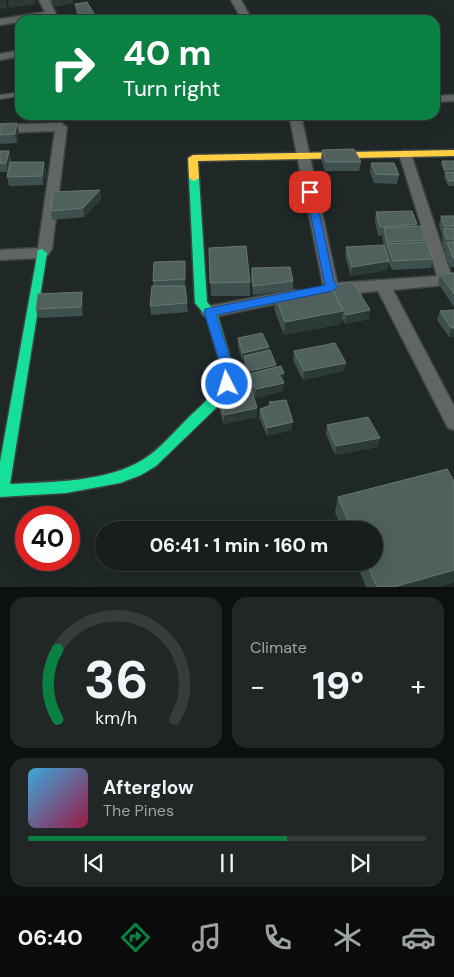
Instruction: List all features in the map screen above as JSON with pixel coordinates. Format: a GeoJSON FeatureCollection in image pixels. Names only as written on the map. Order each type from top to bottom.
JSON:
{"type":"FeatureCollection","features":[{"type":"Feature","properties":{"kind":"street"},"geometry":{"type":"LineString","coordinates":[[44,0],[51,14],[45,15]]}},
{"type":"Feature","properties":{"kind":"street"},"geometry":{"type":"LineString","coordinates":[[236,0],[244,15]]}},
{"type":"Feature","properties":{"kind":"street"},"geometry":{"type":"LineString","coordinates":[[0,22],[15,20]]}},
{"type":"Feature","properties":{"kind":"street"},"geometry":{"type":"LineString","coordinates":[[0,57],[15,54]]}},
{"type":"Feature","properties":{"kind":"street"},"geometry":{"type":"LineString","coordinates":[[440,99],[454,98]]}},
{"type":"Feature","properties":{"kind":"street"},"geometry":{"type":"LineString","coordinates":[[296,120],[329,283],[332,287]]}},
{"type":"Feature","properties":{"kind":"street"},"geometry":{"type":"LineString","coordinates":[[0,129],[61,127],[45,249],[42,253],[1,491],[66,487],[120,477],[136,471],[151,462],[211,404],[227,384],[229,373],[209,312],[201,302],[193,158],[454,154]]}},
{"type":"Feature","properties":{"kind":"street"},"geometry":{"type":"LineString","coordinates":[[209,312],[332,287],[383,286],[450,279],[405,154]]}},
{"type":"Feature","properties":{"kind":"street"},"geometry":{"type":"LineString","coordinates":[[0,255],[42,253]]}},
{"type":"Feature","properties":{"kind":"street"},"geometry":{"type":"LineString","coordinates":[[383,286],[454,423]]}},
{"type":"Feature","properties":{"kind":"lane"},"geometry":{"type":"LineString","coordinates":[[0,98],[15,95]]}},
{"type":"Feature","properties":{"kind":"building"},"geometry":{"type":"Polygon","coordinates":[[[87,2],[94,14],[80,15],[75,4],[87,2]]]}},
{"type":"Feature","properties":{"kind":"building"},"geometry":{"type":"Polygon","coordinates":[[[17,123],[15,134],[0,135],[0,124],[17,123]]]}},
{"type":"Feature","properties":{"kind":"building"},"geometry":{"type":"Polygon","coordinates":[[[354,149],[361,162],[326,162],[322,150],[354,149]]]}},
{"type":"Feature","properties":{"kind":"building"},"geometry":{"type":"Polygon","coordinates":[[[0,151],[9,151],[6,163],[0,163],[0,151]]]}},
{"type":"Feature","properties":{"kind":"building"},"geometry":{"type":"Polygon","coordinates":[[[442,161],[454,161],[454,169],[445,170],[442,161]]]}},
{"type":"Feature","properties":{"kind":"building"},"geometry":{"type":"Polygon","coordinates":[[[10,162],[44,162],[42,176],[7,177],[10,162]]]}},
{"type":"Feature","properties":{"kind":"building"},"geometry":{"type":"Polygon","coordinates":[[[371,163],[394,163],[399,175],[376,174],[371,163]]]}},
{"type":"Feature","properties":{"kind":"building"},"geometry":{"type":"Polygon","coordinates":[[[454,172],[454,181],[449,181],[445,173],[454,172]]]}},
{"type":"Feature","properties":{"kind":"building"},"geometry":{"type":"Polygon","coordinates":[[[100,190],[83,208],[51,211],[53,192],[100,190]]]}},
{"type":"Feature","properties":{"kind":"building"},"geometry":{"type":"Polygon","coordinates":[[[412,211],[417,224],[380,227],[376,212],[412,211]]]}},
{"type":"Feature","properties":{"kind":"building"},"geometry":{"type":"Polygon","coordinates":[[[441,216],[454,216],[454,226],[444,226],[441,216]]]}},
{"type":"Feature","properties":{"kind":"building"},"geometry":{"type":"Polygon","coordinates":[[[421,226],[426,240],[387,242],[384,228],[421,226]]]}},
{"type":"Feature","properties":{"kind":"building"},"geometry":{"type":"Polygon","coordinates":[[[444,228],[454,229],[454,239],[446,239],[444,228]]]}},
{"type":"Feature","properties":{"kind":"building"},"geometry":{"type":"Polygon","coordinates":[[[427,242],[433,259],[393,261],[387,244],[427,242]]]}},
{"type":"Feature","properties":{"kind":"building"},"geometry":{"type":"Polygon","coordinates":[[[447,242],[454,242],[454,258],[453,258],[447,242]]]}},
{"type":"Feature","properties":{"kind":"building"},"geometry":{"type":"Polygon","coordinates":[[[384,245],[389,261],[352,267],[346,247],[384,245]]]}},
{"type":"Feature","properties":{"kind":"building"},"geometry":{"type":"Polygon","coordinates":[[[246,246],[250,282],[210,283],[209,248],[246,246]]]}},
{"type":"Feature","properties":{"kind":"building"},"geometry":{"type":"Polygon","coordinates":[[[185,261],[185,279],[153,281],[154,262],[185,261]]]}},
{"type":"Feature","properties":{"kind":"building"},"geometry":{"type":"Polygon","coordinates":[[[290,267],[293,281],[253,286],[252,268],[290,267]]]}},
{"type":"Feature","properties":{"kind":"building"},"geometry":{"type":"Polygon","coordinates":[[[454,273],[454,294],[440,274],[454,273]]]}},
{"type":"Feature","properties":{"kind":"building"},"geometry":{"type":"Polygon","coordinates":[[[353,282],[370,310],[346,315],[331,285],[353,282]]]}},
{"type":"Feature","properties":{"kind":"building"},"geometry":{"type":"Polygon","coordinates":[[[152,286],[185,286],[187,303],[150,306],[152,286]]]}},
{"type":"Feature","properties":{"kind":"building"},"geometry":{"type":"Polygon","coordinates":[[[331,288],[343,311],[285,322],[275,296],[331,288]]]}},
{"type":"Feature","properties":{"kind":"building"},"geometry":{"type":"Polygon","coordinates":[[[82,292],[81,307],[36,309],[38,294],[82,292]]]}},
{"type":"Feature","properties":{"kind":"building"},"geometry":{"type":"Polygon","coordinates":[[[454,310],[454,328],[451,328],[440,311],[454,310]]]}},
{"type":"Feature","properties":{"kind":"building"},"geometry":{"type":"Polygon","coordinates":[[[262,333],[269,347],[243,353],[238,338],[262,333]]]}},
{"type":"Feature","properties":{"kind":"building"},"geometry":{"type":"Polygon","coordinates":[[[335,343],[346,363],[304,371],[294,351],[335,343]]]}},
{"type":"Feature","properties":{"kind":"building"},"geometry":{"type":"Polygon","coordinates":[[[270,350],[276,365],[249,371],[244,356],[270,350]]]}},
{"type":"Feature","properties":{"kind":"building"},"geometry":{"type":"Polygon","coordinates":[[[281,366],[284,373],[279,375],[284,383],[256,389],[249,374],[281,366]]]}},
{"type":"Feature","properties":{"kind":"building"},"geometry":{"type":"Polygon","coordinates":[[[252,391],[257,408],[224,415],[218,397],[252,391]]]}},
{"type":"Feature","properties":{"kind":"building"},"geometry":{"type":"Polygon","coordinates":[[[286,400],[293,422],[267,428],[260,409],[271,405],[269,402],[286,400]]]}},
{"type":"Feature","properties":{"kind":"building"},"geometry":{"type":"Polygon","coordinates":[[[368,417],[380,438],[336,446],[327,425],[368,417]]]}},
{"type":"Feature","properties":{"kind":"building"},"geometry":{"type":"Polygon","coordinates":[[[447,469],[454,481],[454,570],[394,587],[377,587],[370,571],[383,571],[383,521],[348,521],[338,497],[447,469]]]}},
{"type":"Feature","properties":{"kind":"traffic: fast"},"geometry":{"type":"LineString","coordinates":[[0,491],[66,487],[120,477],[136,471],[151,462],[211,404],[227,384],[229,373],[211,314],[201,303],[194,178]]}},
{"type":"Feature","properties":{"kind":"traffic: fast"},"geometry":{"type":"LineString","coordinates":[[2,491],[42,253]]}},
{"type":"Feature","properties":{"kind":"traffic: slow"},"geometry":{"type":"LineString","coordinates":[[194,178],[193,158],[454,153]]}},
{"type":"Feature","properties":{"kind":"route"},"geometry":{"type":"LineString","coordinates":[[227,384],[229,373],[209,312],[332,287],[329,283],[310,192]]}}]}
